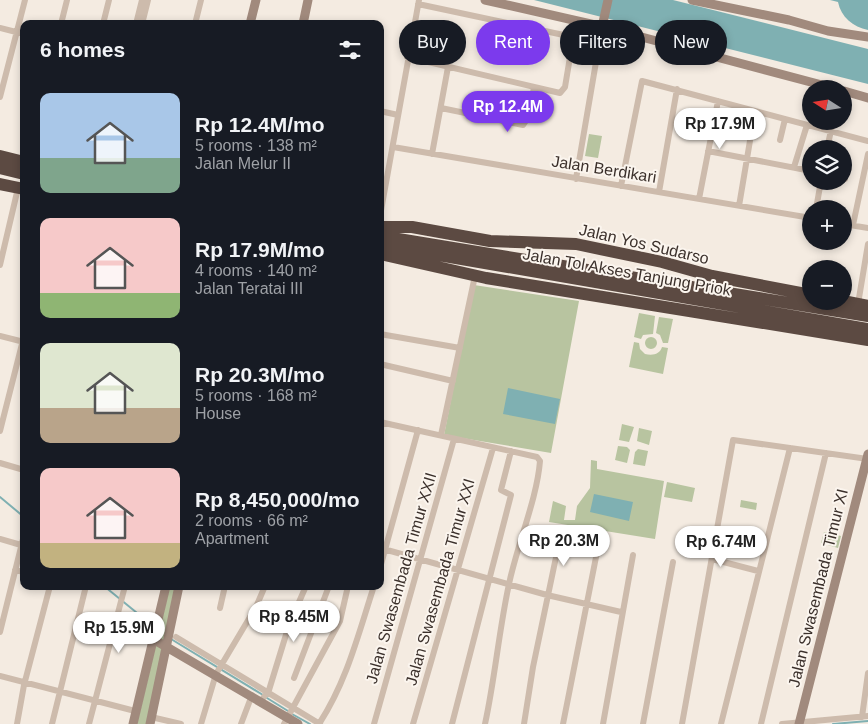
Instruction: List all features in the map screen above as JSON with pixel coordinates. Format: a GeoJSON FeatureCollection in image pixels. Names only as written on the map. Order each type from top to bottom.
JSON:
{"type":"FeatureCollection","features":[{"type":"Feature","properties":{"kind":"highway"},"geometry":{"type":"LineString","coordinates":[[0,156],[20,161]]}},
{"type":"Feature","properties":{"kind":"highway"},"geometry":{"type":"LineString","coordinates":[[0,169],[20,174]]}},
{"type":"Feature","properties":{"kind":"highway"},"geometry":{"type":"LineString","coordinates":[[0,177],[20,186]]}},
{"type":"Feature","properties":{"kind":"highway"},"geometry":{"type":"LineString","coordinates":[[0,184],[20,187]]}},
{"type":"Feature","properties":{"kind":"highway","name":"Jalan Yos Sudarso"},"geometry":{"type":"LineString","coordinates":[[384,227],[412,227],[500,241],[576,244],[662,262],[712,276],[802,293]]}},
{"type":"Feature","properties":{"kind":"highway"},"geometry":{"type":"LineString","coordinates":[[384,228],[400,234],[456,243],[530,263]]}},
{"type":"Feature","properties":{"kind":"highway","name":"Jalan Tol Akses Tanjung Priok"},"geometry":{"type":"LineString","coordinates":[[384,228],[530,263],[868,329]]}},
{"type":"Feature","properties":{"kind":"highway","name":"Jalan Tol Akses Tanjung Priok"},"geometry":{"type":"LineString","coordinates":[[384,245],[567,266],[868,316]]}},
{"type":"Feature","properties":{"kind":"highway"},"geometry":{"type":"LineString","coordinates":[[384,255],[475,276],[868,340]]}},
{"type":"Feature","properties":{"kind":"highway"},"geometry":{"type":"LineString","coordinates":[[711,315],[725,313],[743,314],[868,334]]}},
{"type":"Feature","properties":{"kind":"street"},"geometry":{"type":"LineString","coordinates":[[23,20],[25,0]]}},
{"type":"Feature","properties":{"kind":"street"},"geometry":{"type":"LineString","coordinates":[[62,20],[67,0]]}},
{"type":"Feature","properties":{"kind":"street"},"geometry":{"type":"LineString","coordinates":[[104,20],[109,0]]}},
{"type":"Feature","properties":{"kind":"street"},"geometry":{"type":"LineString","coordinates":[[137,20],[142,0]]}},
{"type":"Feature","properties":{"kind":"street"},"geometry":{"type":"LineString","coordinates":[[143,20],[148,0]]}},
{"type":"Feature","properties":{"kind":"street"},"geometry":{"type":"LineString","coordinates":[[196,20],[201,0]]}},
{"type":"Feature","properties":{"kind":"street"},"geometry":{"type":"LineString","coordinates":[[251,20],[256,0]]}},
{"type":"Feature","properties":{"kind":"street"},"geometry":{"type":"LineString","coordinates":[[304,20],[308,0]]}},
{"type":"Feature","properties":{"kind":"street"},"geometry":{"type":"LineString","coordinates":[[485,0],[572,20]]}},
{"type":"Feature","properties":{"kind":"street"},"geometry":{"type":"LineString","coordinates":[[603,20],[608,0]]}},
{"type":"Feature","properties":{"kind":"street"},"geometry":{"type":"LineString","coordinates":[[692,0],[789,20],[828,31],[868,37]]}},
{"type":"Feature","properties":{"kind":"street"},"geometry":{"type":"LineString","coordinates":[[414,20],[418,2],[560,35]]}},
{"type":"Feature","properties":{"kind":"street"},"geometry":{"type":"LineString","coordinates":[[0,28],[20,33]]}},
{"type":"Feature","properties":{"kind":"street"},"geometry":{"type":"LineString","coordinates":[[0,97],[20,36]]}},
{"type":"Feature","properties":{"kind":"street"},"geometry":{"type":"LineString","coordinates":[[645,36],[804,80]]}},
{"type":"Feature","properties":{"kind":"street"},"geometry":{"type":"LineString","coordinates":[[384,207],[406,65]]}},
{"type":"Feature","properties":{"kind":"street"},"geometry":{"type":"LineString","coordinates":[[439,65],[562,92],[568,65]]}},
{"type":"Feature","properties":{"kind":"street"},"geometry":{"type":"LineString","coordinates":[[576,179],[595,65]]}},
{"type":"Feature","properties":{"kind":"street"},"geometry":{"type":"LineString","coordinates":[[432,154],[448,67]]}},
{"type":"Feature","properties":{"kind":"street"},"geometry":{"type":"LineString","coordinates":[[621,186],[640,84],[644,81],[802,124]]}},
{"type":"Feature","properties":{"kind":"street"},"geometry":{"type":"LineString","coordinates":[[441,108],[523,125],[529,116],[534,86]]}},
{"type":"Feature","properties":{"kind":"street"},"geometry":{"type":"LineString","coordinates":[[659,192],[677,89]]}},
{"type":"Feature","properties":{"kind":"street"},"geometry":{"type":"LineString","coordinates":[[852,93],[868,98]]}},
{"type":"Feature","properties":{"kind":"street"},"geometry":{"type":"LineString","coordinates":[[699,199],[718,102]]}},
{"type":"Feature","properties":{"kind":"street"},"geometry":{"type":"LineString","coordinates":[[739,206],[755,111]]}},
{"type":"Feature","properties":{"kind":"street"},"geometry":{"type":"LineString","coordinates":[[384,112],[398,115]]}},
{"type":"Feature","properties":{"kind":"street"},"geometry":{"type":"LineString","coordinates":[[780,140],[785,119]]}},
{"type":"Feature","properties":{"kind":"street"},"geometry":{"type":"LineString","coordinates":[[794,167],[805,130]]}},
{"type":"Feature","properties":{"kind":"street"},"geometry":{"type":"LineString","coordinates":[[826,130],[868,141]]}},
{"type":"Feature","properties":{"kind":"street"},"geometry":{"type":"LineString","coordinates":[[828,140],[830,131]]}},
{"type":"Feature","properties":{"kind":"street","name":"Jalan Berdikari"},"geometry":{"type":"LineString","coordinates":[[393,147],[802,216]]}},
{"type":"Feature","properties":{"kind":"street"},"geometry":{"type":"LineString","coordinates":[[708,152],[802,168]]}},
{"type":"Feature","properties":{"kind":"street"},"geometry":{"type":"LineString","coordinates":[[868,154],[853,225],[868,228]]}},
{"type":"Feature","properties":{"kind":"street"},"geometry":{"type":"LineString","coordinates":[[0,265],[20,194]]}},
{"type":"Feature","properties":{"kind":"street"},"geometry":{"type":"LineString","coordinates":[[863,305],[868,244]]}},
{"type":"Feature","properties":{"kind":"street"},"geometry":{"type":"LineString","coordinates":[[441,436],[475,276]]}},
{"type":"Feature","properties":{"kind":"street"},"geometry":{"type":"LineString","coordinates":[[384,335],[460,348]]}},
{"type":"Feature","properties":{"kind":"street"},"geometry":{"type":"LineString","coordinates":[[0,336],[20,339]]}},
{"type":"Feature","properties":{"kind":"street"},"geometry":{"type":"LineString","coordinates":[[0,431],[20,352]]}},
{"type":"Feature","properties":{"kind":"street"},"geometry":{"type":"LineString","coordinates":[[384,365],[453,381]]}},
{"type":"Feature","properties":{"kind":"street"},"geometry":{"type":"LineString","coordinates":[[384,424],[537,457],[540,462],[509,584],[496,651],[494,685],[485,724]]}},
{"type":"Feature","properties":{"kind":"street"},"geometry":{"type":"LineString","coordinates":[[384,546],[418,430]]}},
{"type":"Feature","properties":{"kind":"street","name":"Jalan Swasembada Timur XXII"},"geometry":{"type":"LineString","coordinates":[[374,724],[422,560],[454,439]]}},
{"type":"Feature","properties":{"kind":"street"},"geometry":{"type":"LineString","coordinates":[[682,724],[733,440],[868,457]]}},
{"type":"Feature","properties":{"kind":"street","name":"Jalan Swasembada Timur XXI"},"geometry":{"type":"LineString","coordinates":[[413,724],[493,448]]}},
{"type":"Feature","properties":{"kind":"street"},"geometry":{"type":"LineString","coordinates":[[721,724],[790,448]]}},
{"type":"Feature","properties":{"kind":"street"},"geometry":{"type":"LineString","coordinates":[[452,724],[511,494],[501,490],[510,451]]}},
{"type":"Feature","properties":{"kind":"street"},"geometry":{"type":"LineString","coordinates":[[761,724],[826,453]]}},
{"type":"Feature","properties":{"kind":"street","name":"Jalan Swasembada Timur XI"},"geometry":{"type":"LineString","coordinates":[[800,723],[868,457]]}},
{"type":"Feature","properties":{"kind":"street"},"geometry":{"type":"LineString","coordinates":[[0,463],[20,469]]}},
{"type":"Feature","properties":{"kind":"street"},"geometry":{"type":"LineString","coordinates":[[524,724],[547,595],[560,538]]}},
{"type":"Feature","properties":{"kind":"street"},"geometry":{"type":"LineString","coordinates":[[0,539],[20,545]]}},
{"type":"Feature","properties":{"kind":"street"},"geometry":{"type":"LineString","coordinates":[[563,724],[598,547]]}},
{"type":"Feature","properties":{"kind":"street"},"geometry":{"type":"LineString","coordinates":[[0,632],[20,549]]}},
{"type":"Feature","properties":{"kind":"street"},"geometry":{"type":"LineString","coordinates":[[384,549],[490,580],[622,612]]}},
{"type":"Feature","properties":{"kind":"street"},"geometry":{"type":"LineString","coordinates":[[603,724],[633,556]]}},
{"type":"Feature","properties":{"kind":"street"},"geometry":{"type":"LineString","coordinates":[[712,559],[758,571]]}},
{"type":"Feature","properties":{"kind":"street"},"geometry":{"type":"LineString","coordinates":[[643,724],[673,562]]}},
{"type":"Feature","properties":{"kind":"street"},"geometry":{"type":"LineString","coordinates":[[15,570],[20,571]]}},
{"type":"Feature","properties":{"kind":"street"},"geometry":{"type":"LineString","coordinates":[[17,724],[25,683],[49,590]]}},
{"type":"Feature","properties":{"kind":"street"},"geometry":{"type":"LineString","coordinates":[[52,724],[83,590]]}},
{"type":"Feature","properties":{"kind":"street"},"geometry":{"type":"LineString","coordinates":[[89,724],[124,590]]}},
{"type":"Feature","properties":{"kind":"street"},"geometry":{"type":"LineString","coordinates":[[132,724],[165,590]]}},
{"type":"Feature","properties":{"kind":"street"},"geometry":{"type":"LineString","coordinates":[[178,590],[173,633],[167,644],[150,720],[180,724]]}},
{"type":"Feature","properties":{"kind":"street"},"geometry":{"type":"LineString","coordinates":[[220,608],[224,590]]}},
{"type":"Feature","properties":{"kind":"street"},"geometry":{"type":"LineString","coordinates":[[201,724],[219,670],[256,607],[263,590]]}},
{"type":"Feature","properties":{"kind":"street"},"geometry":{"type":"LineString","coordinates":[[264,697],[289,625],[304,590]]}},
{"type":"Feature","properties":{"kind":"street"},"geometry":{"type":"LineString","coordinates":[[294,678],[328,590]]}},
{"type":"Feature","properties":{"kind":"street"},"geometry":{"type":"LineString","coordinates":[[288,715],[340,621],[347,590]]}},
{"type":"Feature","properties":{"kind":"street"},"geometry":{"type":"LineString","coordinates":[[288,715],[319,724],[338,693],[352,660],[373,590]]}},
{"type":"Feature","properties":{"kind":"street"},"geometry":{"type":"LineString","coordinates":[[173,633],[252,696],[264,697]]}},
{"type":"Feature","properties":{"kind":"street"},"geometry":{"type":"LineString","coordinates":[[153,637],[219,670],[264,697],[298,724]]}},
{"type":"Feature","properties":{"kind":"street"},"geometry":{"type":"LineString","coordinates":[[782,724],[865,717],[868,673]]}},
{"type":"Feature","properties":{"kind":"street"},"geometry":{"type":"LineString","coordinates":[[0,676],[135,711]]}},
{"type":"Feature","properties":{"kind":"street"},"geometry":{"type":"LineString","coordinates":[[241,724],[252,696]]}},
{"type":"Feature","properties":{"kind":"green space"},"geometry":{"type":"Polygon","coordinates":[[[589,134],[602,136],[598,158],[585,156],[589,134]]]}},
{"type":"Feature","properties":{"kind":"green space"},"geometry":{"type":"Polygon","coordinates":[[[474,285],[579,301],[551,453],[444,435],[474,285]]]}},
{"type":"Feature","properties":{"kind":"green space"},"geometry":{"type":"Polygon","coordinates":[[[639,313],[655,316],[653,334],[643,335],[641,339],[634,337],[639,313]]]}},
{"type":"Feature","properties":{"kind":"green space"},"geometry":{"type":"Polygon","coordinates":[[[659,317],[673,319],[668,343],[663,343],[660,335],[656,333],[659,317]]]}},
{"type":"Feature","properties":{"kind":"green space"},"geometry":{"type":"Polygon","coordinates":[[[649,337],[653,337],[657,343],[653,349],[649,349],[645,345],[645,341],[649,337]]]}},
{"type":"Feature","properties":{"kind":"green space"},"geometry":{"type":"Polygon","coordinates":[[[634,342],[639,343],[640,349],[648,355],[658,353],[662,347],[668,348],[663,374],[629,367],[634,342]]]}},
{"type":"Feature","properties":{"kind":"green space"},"geometry":{"type":"Polygon","coordinates":[[[622,424],[634,427],[629,442],[619,440],[622,424]]]}},
{"type":"Feature","properties":{"kind":"green space"},"geometry":{"type":"Polygon","coordinates":[[[639,428],[652,431],[649,445],[637,441],[639,428]]]}},
{"type":"Feature","properties":{"kind":"green space"},"geometry":{"type":"Polygon","coordinates":[[[618,446],[627,447],[630,450],[627,463],[615,460],[618,446]]]}},
{"type":"Feature","properties":{"kind":"green space"},"geometry":{"type":"Polygon","coordinates":[[[638,449],[648,451],[645,466],[633,464],[635,452],[638,449]]]}},
{"type":"Feature","properties":{"kind":"green space"},"geometry":{"type":"Polygon","coordinates":[[[591,460],[597,461],[597,469],[664,481],[655,539],[549,522],[553,501],[566,506],[564,520],[575,520],[577,506],[590,488],[591,460]]]}},
{"type":"Feature","properties":{"kind":"green space"},"geometry":{"type":"Polygon","coordinates":[[[667,482],[695,488],[692,502],[664,497],[667,482]]]}},
{"type":"Feature","properties":{"kind":"green space"},"geometry":{"type":"Polygon","coordinates":[[[741,500],[757,503],[756,510],[740,507],[741,500]]]}},
{"type":"Feature","properties":{"kind":"green space"},"geometry":{"type":"Polygon","coordinates":[[[824,532],[841,536],[838,548],[821,543],[824,532]]]}},
{"type":"Feature","properties":{"kind":"green space"},"geometry":{"type":"Polygon","coordinates":[[[169,590],[175,590],[146,724],[137,724],[169,590]]]}},
{"type":"Feature","properties":{"kind":"water"},"geometry":{"type":"Polygon","coordinates":[[[534,0],[673,0],[868,49],[868,84],[727,49],[727,20],[655,20],[655,30],[645,28],[645,20],[614,20],[534,0]]]}},
{"type":"Feature","properties":{"kind":"water"},"geometry":{"type":"Polygon","coordinates":[[[830,0],[868,0],[868,30],[848,21],[838,2],[830,0]]]}},
{"type":"Feature","properties":{"kind":"water"},"geometry":{"type":"Polygon","coordinates":[[[508,388],[560,399],[555,424],[503,414],[508,388]]]}},
{"type":"Feature","properties":{"kind":"water"},"geometry":{"type":"Polygon","coordinates":[[[594,494],[633,502],[629,521],[590,512],[594,494]]]}},
{"type":"Feature","properties":{"kind":"waterway"},"geometry":{"type":"LineString","coordinates":[[0,497],[20,514]]}},
{"type":"Feature","properties":{"kind":"waterway"},"geometry":{"type":"LineString","coordinates":[[109,590],[153,626]]}},
{"type":"Feature","properties":{"kind":"waterway"},"geometry":{"type":"LineString","coordinates":[[171,639],[263,695]]}},
{"type":"Feature","properties":{"kind":"waterway"},"geometry":{"type":"LineString","coordinates":[[267,698],[288,711]]}},
{"type":"Feature","properties":{"kind":"waterway"},"geometry":{"type":"LineString","coordinates":[[292,714],[310,724]]}},
{"type":"Feature","properties":{"kind":"waterway"},"geometry":{"type":"LineString","coordinates":[[833,724],[868,721]]}}]}
